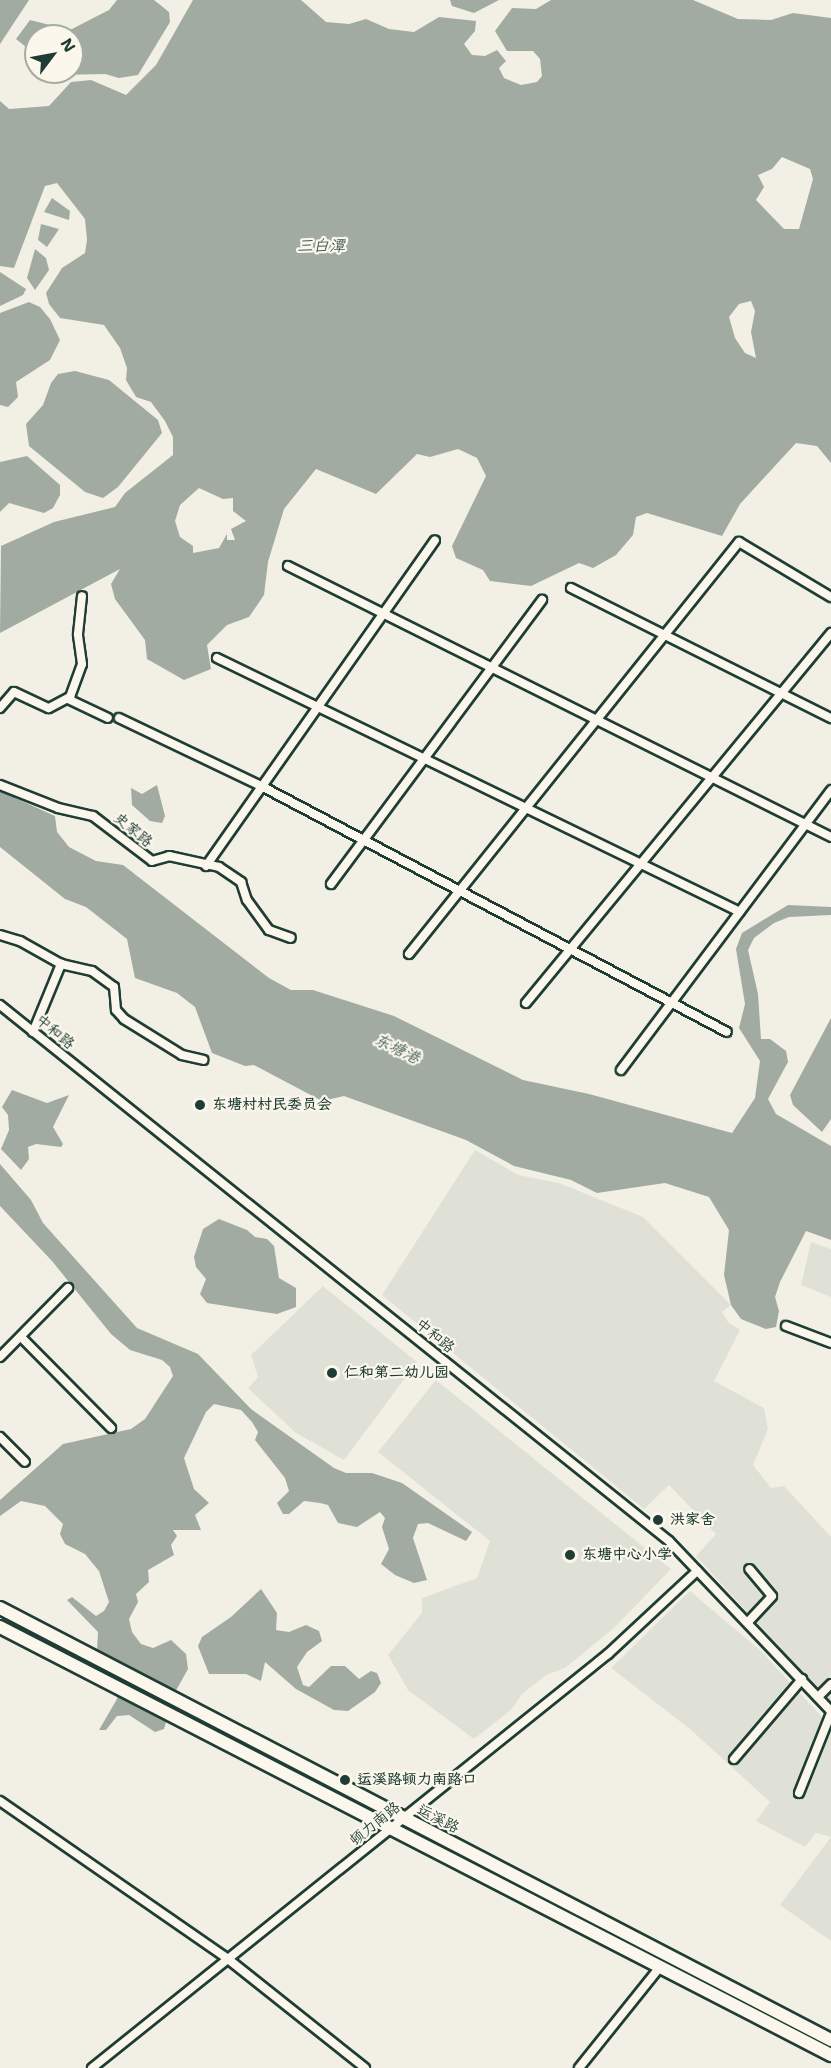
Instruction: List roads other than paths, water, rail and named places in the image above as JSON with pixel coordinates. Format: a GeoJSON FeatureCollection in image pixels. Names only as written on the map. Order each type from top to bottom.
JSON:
{"type":"FeatureCollection","features":[{"type":"Feature","properties":{"kind":"highway","name":"运溪路"},"geometry":{"type":"LineString","coordinates":[[0,1608],[831,2040]]}},
{"type":"Feature","properties":{"kind":"highway","name":"运溪路"},"geometry":{"type":"LineString","coordinates":[[0,1627],[831,2055]]}},
{"type":"Feature","properties":{"kind":"street"},"geometry":{"type":"LineString","coordinates":[[206,866],[265,788],[435,540]]}},
{"type":"Feature","properties":{"kind":"street"},"geometry":{"type":"LineString","coordinates":[[409,954],[462,892],[739,543],[831,597]]}},
{"type":"Feature","properties":{"kind":"street"},"geometry":{"type":"LineString","coordinates":[[288,566],[596,722],[831,837]]}},
{"type":"Feature","properties":{"kind":"street"},"geometry":{"type":"LineString","coordinates":[[572,588],[831,718]]}},
{"type":"Feature","properties":{"kind":"street"},"geometry":{"type":"LineString","coordinates":[[0,708],[14,692],[49,708],[68,699],[82,664],[78,634],[82,596]]}},
{"type":"Feature","properties":{"kind":"street"},"geometry":{"type":"LineString","coordinates":[[331,884],[542,600]]}},
{"type":"Feature","properties":{"kind":"street"},"geometry":{"type":"LineString","coordinates":[[526,1003],[831,633]]}},
{"type":"Feature","properties":{"kind":"street"},"geometry":{"type":"LineString","coordinates":[[217,658],[740,912]]}},
{"type":"Feature","properties":{"kind":"street"},"geometry":{"type":"LineString","coordinates":[[68,699],[108,718]]}},
{"type":"Feature","properties":{"kind":"street"},"geometry":{"type":"LineString","coordinates":[[119,718],[265,788],[727,1032]]}},
{"type":"Feature","properties":{"kind":"street","name":"史家路"},"geometry":{"type":"LineString","coordinates":[[0,785],[58,807],[93,816],[147,859],[156,862],[169,856],[206,866],[219,867],[241,882],[247,900],[269,930],[291,938]]}},
{"type":"Feature","properties":{"kind":"street"},"geometry":{"type":"LineString","coordinates":[[621,1070],[673,1004],[831,790]]}},
{"type":"Feature","properties":{"kind":"street"},"geometry":{"type":"LineString","coordinates":[[0,935],[20,941],[61,964],[92,971],[114,987],[116,1010],[124,1019],[182,1055],[203,1060]]}},
{"type":"Feature","properties":{"kind":"street"},"geometry":{"type":"LineString","coordinates":[[33,1032],[61,964]]}},
{"type":"Feature","properties":{"kind":"street","name":"中和路"},"geometry":{"type":"LineString","coordinates":[[0,1005],[669,1541],[831,1712]]}},
{"type":"Feature","properties":{"kind":"street"},"geometry":{"type":"LineString","coordinates":[[2,1352],[21,1337],[68,1288]]}},
{"type":"Feature","properties":{"kind":"street"},"geometry":{"type":"LineString","coordinates":[[786,1326],[831,1343]]}},
{"type":"Feature","properties":{"kind":"street"},"geometry":{"type":"LineString","coordinates":[[21,1337],[111,1428]]}},
{"type":"Feature","properties":{"kind":"street"},"geometry":{"type":"LineString","coordinates":[[0,1437],[25,1462]]}},
{"type":"Feature","properties":{"kind":"street"},"geometry":{"type":"LineString","coordinates":[[748,1622],[772,1596],[749,1569]]}},
{"type":"Feature","properties":{"kind":"street","name":"顿力南路"},"geometry":{"type":"LineString","coordinates":[[92,2068],[608,1654],[697,1571]]}},
{"type":"Feature","properties":{"kind":"street"},"geometry":{"type":"LineString","coordinates":[[734,1759],[801,1679]]}},
{"type":"Feature","properties":{"kind":"street"},"geometry":{"type":"LineString","coordinates":[[818,1697],[831,1684]]}},
{"type":"Feature","properties":{"kind":"street"},"geometry":{"type":"LineString","coordinates":[[799,1793],[831,1712]]}},
{"type":"Feature","properties":{"kind":"street"},"geometry":{"type":"LineString","coordinates":[[0,1801],[228,1959],[365,2068]]}},
{"type":"Feature","properties":{"kind":"street"},"geometry":{"type":"LineString","coordinates":[[579,2068],[660,1967]]}},
{"type":"Feature","properties":{"kind":"water"},"geometry":{"type":"Polygon","coordinates":[[[0,0],[29,0],[0,44],[0,0]]]}},
{"type":"Feature","properties":{"kind":"water"},"geometry":{"type":"Polygon","coordinates":[[[117,0],[154,0],[169,12],[170,22],[138,75],[119,78],[105,74],[84,74],[84,24],[82,24],[109,10],[117,0]]]}},
{"type":"Feature","properties":{"kind":"water","name":"三白潭"},"geometry":{"type":"Polygon","coordinates":[[[193,0],[301,0],[326,22],[349,24],[366,19],[389,29],[414,32],[439,17],[476,21],[475,31],[464,44],[472,55],[485,56],[497,50],[506,61],[499,68],[504,78],[521,85],[537,82],[542,76],[540,59],[533,51],[507,51],[495,31],[512,8],[536,9],[551,0],[693,0],[738,19],[771,20],[793,13],[831,18],[831,463],[817,446],[796,443],[740,504],[722,536],[647,513],[636,517],[633,535],[616,555],[593,568],[579,563],[531,586],[490,581],[483,570],[456,558],[452,546],[486,476],[477,458],[458,449],[430,457],[417,454],[376,494],[316,469],[284,509],[268,562],[264,595],[249,617],[227,625],[207,645],[211,669],[184,680],[147,659],[145,640],[115,599],[111,584],[120,569],[0,633],[1,546],[54,522],[115,507],[125,493],[173,455],[173,437],[165,421],[151,402],[136,397],[126,380],[127,368],[120,348],[104,325],[60,318],[49,304],[46,293],[62,268],[85,253],[87,240],[85,219],[57,183],[45,186],[14,268],[0,266],[0,101],[9,109],[49,106],[69,84],[84,84],[84,81],[91,80],[126,95],[156,65],[193,0]],[[782,157],[772,169],[758,175],[764,187],[756,200],[784,229],[799,229],[813,179],[810,169],[782,157]],[[751,301],[739,304],[729,317],[735,338],[745,353],[756,358],[751,332],[755,311],[751,301]],[[199,488],[180,505],[175,521],[180,537],[193,546],[193,553],[219,548],[227,534],[227,540],[235,540],[231,529],[246,521],[233,511],[233,498],[223,499],[199,488]]]}},
{"type":"Feature","properties":{"kind":"water"},"geometry":{"type":"Polygon","coordinates":[[[450,0],[499,0],[474,13],[452,6],[450,0]]]}},
{"type":"Feature","properties":{"kind":"water"},"geometry":{"type":"Polygon","coordinates":[[[30,20],[46,24],[27,24],[30,20]]]}},
{"type":"Feature","properties":{"kind":"water"},"geometry":{"type":"Polygon","coordinates":[[[24,28],[24,45],[16,39],[24,28]]]}},
{"type":"Feature","properties":{"kind":"water"},"geometry":{"type":"Polygon","coordinates":[[[52,198],[70,211],[69,220],[44,212],[52,198]]]}},
{"type":"Feature","properties":{"kind":"water"},"geometry":{"type":"Polygon","coordinates":[[[41,224],[59,229],[47,247],[38,240],[41,224]]]}},
{"type":"Feature","properties":{"kind":"water"},"geometry":{"type":"Polygon","coordinates":[[[35,249],[46,258],[49,270],[35,290],[27,278],[35,249]]]}},
{"type":"Feature","properties":{"kind":"water"},"geometry":{"type":"Polygon","coordinates":[[[0,272],[26,289],[23,295],[0,306],[0,272]]]}},
{"type":"Feature","properties":{"kind":"water"},"geometry":{"type":"Polygon","coordinates":[[[29,302],[40,307],[50,319],[60,340],[50,360],[16,382],[18,397],[8,407],[0,405],[0,313],[29,302]]]}},
{"type":"Feature","properties":{"kind":"water"},"geometry":{"type":"Polygon","coordinates":[[[75,371],[109,380],[158,420],[162,433],[118,487],[103,498],[85,492],[29,446],[26,424],[43,405],[51,383],[58,374],[75,371]]]}},
{"type":"Feature","properties":{"kind":"water"},"geometry":{"type":"Polygon","coordinates":[[[27,456],[60,485],[60,495],[53,508],[44,513],[9,503],[0,512],[0,462],[27,456]]]}},
{"type":"Feature","properties":{"kind":"water"},"geometry":{"type":"Polygon","coordinates":[[[157,785],[165,816],[162,823],[150,821],[132,805],[131,788],[142,794],[157,785]]]}},
{"type":"Feature","properties":{"kind":"water","name":"东塘港"},"geometry":{"type":"Polygon","coordinates":[[[0,791],[55,816],[57,832],[69,847],[96,861],[123,865],[269,978],[291,990],[313,990],[394,1016],[523,1080],[589,1094],[732,1133],[755,1098],[760,1061],[739,1028],[745,1004],[736,949],[742,933],[788,905],[831,907],[831,915],[789,917],[774,923],[754,938],[748,950],[758,994],[761,1039],[770,1039],[786,1051],[788,1062],[768,1099],[776,1114],[831,1146],[831,1240],[806,1231],[780,1282],[775,1297],[779,1311],[776,1327],[766,1329],[741,1319],[731,1305],[724,1275],[729,1230],[709,1197],[665,1183],[597,1193],[571,1180],[514,1166],[466,1140],[344,1096],[322,1101],[254,1065],[245,1066],[212,1053],[195,1007],[177,993],[135,978],[127,939],[86,907],[65,899],[0,847],[0,791]]]}},
{"type":"Feature","properties":{"kind":"water"},"geometry":{"type":"Polygon","coordinates":[[[831,1018],[831,1119],[822,1132],[793,1105],[790,1095],[831,1018]]]}},
{"type":"Feature","properties":{"kind":"water"},"geometry":{"type":"Polygon","coordinates":[[[12,1090],[47,1103],[69,1095],[53,1127],[63,1144],[61,1147],[36,1144],[28,1147],[29,1159],[21,1170],[1,1149],[9,1130],[8,1115],[2,1107],[12,1090]]]}},
{"type":"Feature","properties":{"kind":"water"},"geometry":{"type":"Polygon","coordinates":[[[0,1164],[31,1200],[43,1223],[137,1328],[198,1354],[251,1409],[334,1468],[346,1473],[372,1473],[402,1483],[472,1532],[466,1541],[428,1523],[418,1524],[413,1538],[427,1580],[414,1583],[395,1575],[381,1564],[389,1549],[382,1527],[385,1518],[380,1512],[357,1527],[338,1523],[328,1505],[320,1503],[304,1501],[289,1514],[283,1514],[277,1503],[289,1491],[285,1478],[255,1440],[258,1432],[252,1422],[241,1410],[214,1404],[206,1412],[184,1458],[194,1489],[209,1503],[195,1515],[201,1530],[173,1530],[177,1536],[171,1545],[174,1555],[148,1570],[149,1582],[136,1594],[138,1602],[129,1619],[132,1632],[141,1644],[153,1648],[171,1640],[186,1654],[188,1669],[174,1694],[164,1729],[155,1732],[129,1715],[117,1716],[106,1730],[99,1730],[117,1699],[118,1687],[106,1661],[97,1651],[98,1632],[67,1600],[72,1597],[96,1616],[104,1611],[109,1602],[99,1571],[85,1554],[65,1544],[60,1534],[63,1524],[45,1506],[21,1501],[0,1516],[0,1500],[63,1444],[131,1429],[145,1419],[173,1376],[170,1367],[162,1360],[130,1350],[111,1334],[52,1261],[0,1206],[0,1164]]]}},
{"type":"Feature","properties":{"kind":"water"},"geometry":{"type":"Polygon","coordinates":[[[219,1219],[247,1230],[255,1237],[267,1239],[274,1246],[279,1278],[296,1288],[296,1307],[277,1314],[207,1303],[200,1294],[206,1279],[196,1267],[194,1257],[203,1229],[219,1219]]]}},
{"type":"Feature","properties":{"kind":"water"},"geometry":{"type":"Polygon","coordinates":[[[261,1589],[277,1613],[276,1630],[289,1632],[306,1625],[319,1631],[322,1641],[307,1652],[297,1667],[303,1685],[309,1687],[331,1666],[345,1666],[359,1679],[371,1671],[377,1673],[381,1683],[375,1692],[348,1711],[334,1710],[296,1689],[265,1662],[261,1681],[246,1674],[209,1674],[198,1646],[202,1637],[231,1617],[261,1589]]]}},
{"type":"Feature","properties":{"kind":"place","name":"东塘村村民委员会"},"geometry":{"type":"Point","coordinates":[200,1105]}},
{"type":"Feature","properties":{"kind":"place","name":"仁和第二幼儿园"},"geometry":{"type":"Point","coordinates":[332,1373]}},
{"type":"Feature","properties":{"kind":"place","name":"洪家舍"},"geometry":{"type":"Point","coordinates":[658,1520]}},
{"type":"Feature","properties":{"kind":"place","name":"东塘中心小学"},"geometry":{"type":"Point","coordinates":[570,1555]}},
{"type":"Feature","properties":{"kind":"place","name":"运溪路顿力南路口"},"geometry":{"type":"Point","coordinates":[345,1780]}}]}
